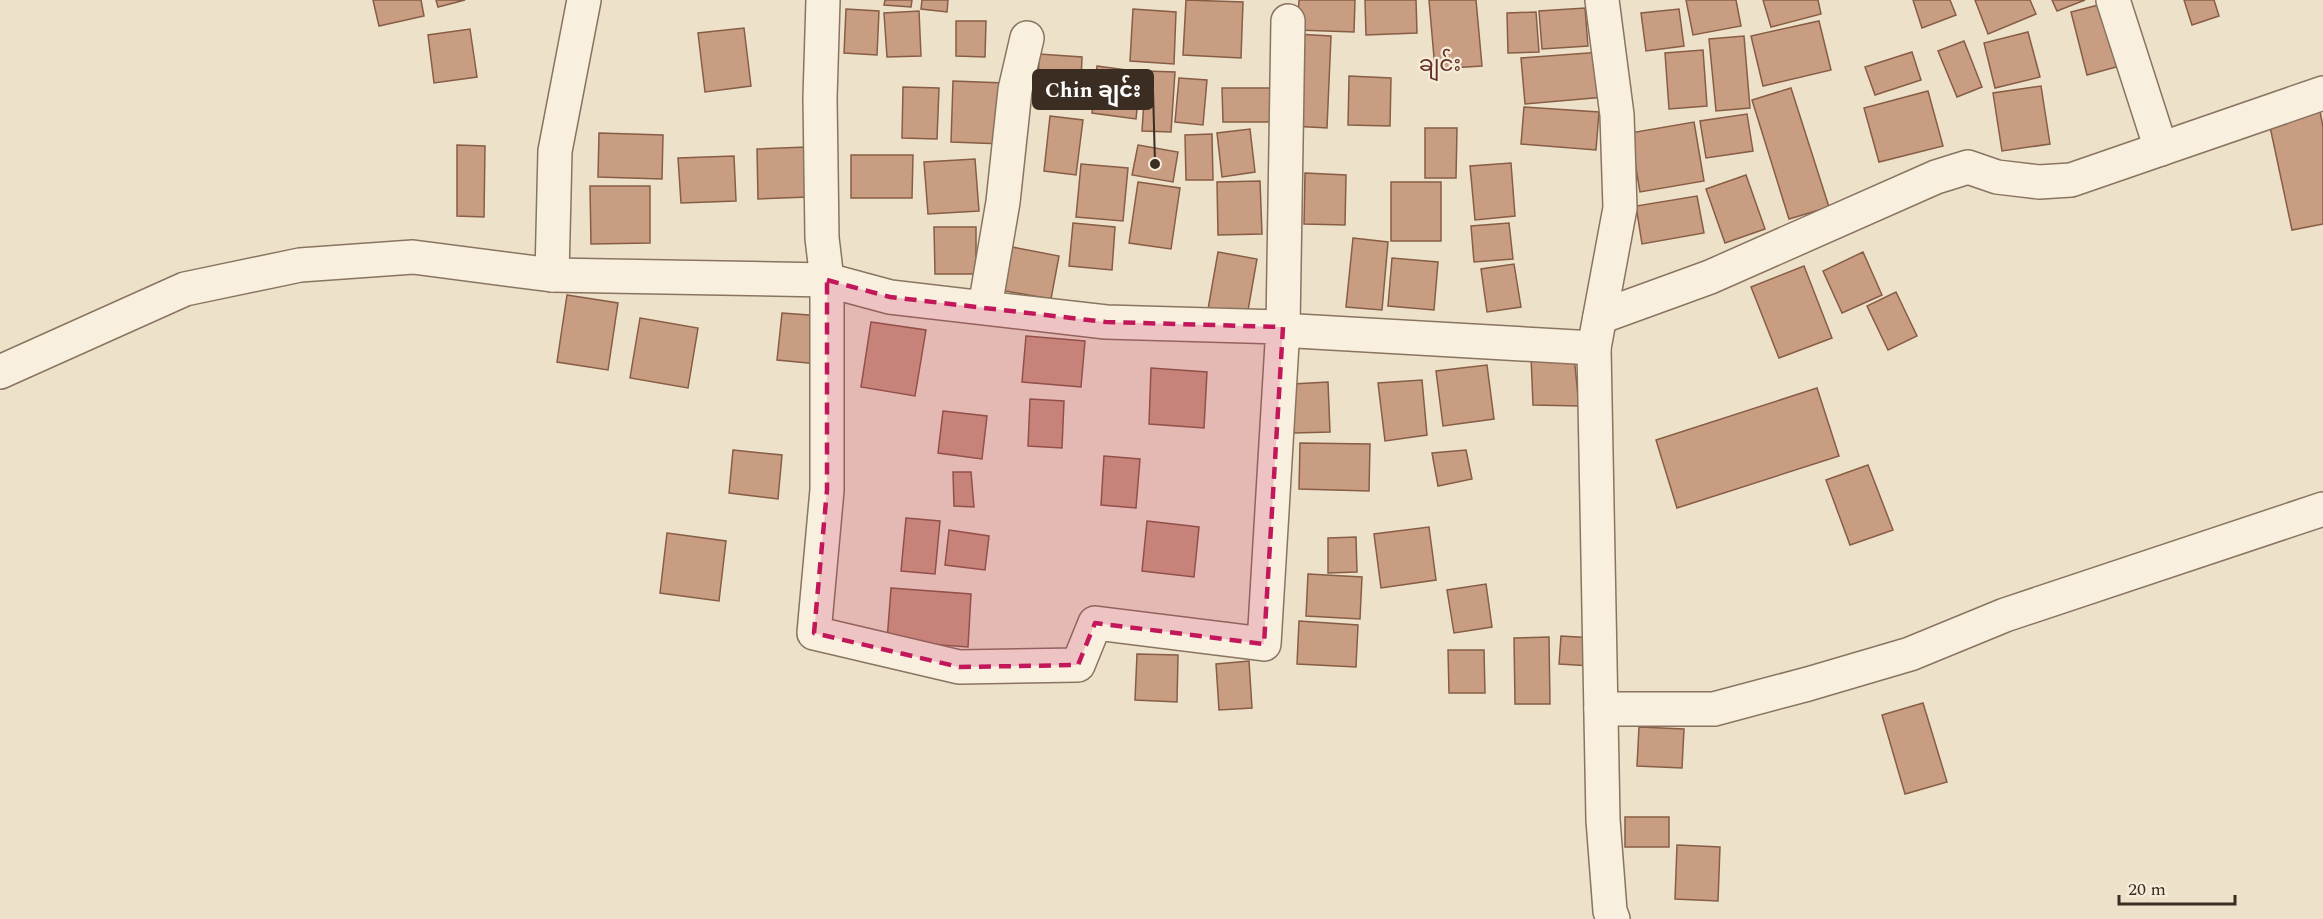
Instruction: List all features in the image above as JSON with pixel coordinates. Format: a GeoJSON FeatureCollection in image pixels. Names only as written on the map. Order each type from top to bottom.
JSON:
{"type":"FeatureCollection","features":[{"type":"Feature","properties":{"kind":"street"},"geometry":{"type":"LineString","coordinates":[[552,275],[555,151],[584,0]]}},
{"type":"Feature","properties":{"kind":"street"},"geometry":{"type":"LineString","coordinates":[[823,0],[820,98],[822,238],[827,280],[827,490],[814,633],[959,667],[1078,664],[1095,623],[1264,644],[1283,327],[1288,21]]}},
{"type":"Feature","properties":{"kind":"street"},"geometry":{"type":"LineString","coordinates":[[1602,0],[1617,115],[1620,208],[1597,332],[1603,820],[1610,911],[1613,919]]}},
{"type":"Feature","properties":{"kind":"street"},"geometry":{"type":"LineString","coordinates":[[2113,0],[2161,149]]}},
{"type":"Feature","properties":{"kind":"street"},"geometry":{"type":"LineString","coordinates":[[985,307],[1004,202],[1015,90],[1027,38]]}},
{"type":"Feature","properties":{"kind":"street"},"geometry":{"type":"LineString","coordinates":[[0,372],[185,289],[300,265],[413,256],[552,275],[827,280],[890,297],[1106,322],[1283,327],[1297,331],[1597,332],[1710,277],[1936,177],[1968,167],[1997,177],[2039,182],[2071,180],[2323,93]]}},
{"type":"Feature","properties":{"kind":"street"},"geometry":{"type":"LineString","coordinates":[[1601,709],[1713,709],[1808,684],[1910,654],[2005,615],[2323,509]]}},
{"type":"Feature","properties":{"kind":"highlighted area"},"geometry":{"type":"Polygon","coordinates":[[[827,280],[890,297],[1106,322],[1283,327],[1264,644],[1095,623],[1078,665],[959,667],[814,633],[827,490],[827,280]]]}},
{"type":"Feature","properties":{"kind":"building"},"geometry":{"type":"Polygon","coordinates":[[[373,0],[421,0],[424,16],[379,26],[373,0]]]}},
{"type":"Feature","properties":{"kind":"building"},"geometry":{"type":"Polygon","coordinates":[[[436,0],[465,0],[438,7],[436,0]]]}},
{"type":"Feature","properties":{"kind":"building"},"geometry":{"type":"Polygon","coordinates":[[[885,0],[912,0],[911,7],[884,5],[885,0]]]}},
{"type":"Feature","properties":{"kind":"building"},"geometry":{"type":"Polygon","coordinates":[[[922,0],[948,0],[947,12],[921,9],[922,0]]]}},
{"type":"Feature","properties":{"kind":"building"},"geometry":{"type":"Polygon","coordinates":[[[1186,0],[1243,2],[1241,58],[1183,55],[1186,0]]]}},
{"type":"Feature","properties":{"kind":"building"},"geometry":{"type":"Polygon","coordinates":[[[1299,0],[1355,0],[1354,32],[1297,30],[1299,0]]]}},
{"type":"Feature","properties":{"kind":"building"},"geometry":{"type":"Polygon","coordinates":[[[1365,0],[1416,0],[1417,33],[1366,35],[1365,0]]]}},
{"type":"Feature","properties":{"kind":"building"},"geometry":{"type":"Polygon","coordinates":[[[1429,0],[1476,0],[1482,66],[1435,69],[1429,0]]]}},
{"type":"Feature","properties":{"kind":"building"},"geometry":{"type":"Polygon","coordinates":[[[1686,0],[1736,0],[1741,26],[1693,35],[1686,0]]]}},
{"type":"Feature","properties":{"kind":"building"},"geometry":{"type":"Polygon","coordinates":[[[1763,0],[1818,0],[1821,14],[1771,27],[1763,0]]]}},
{"type":"Feature","properties":{"kind":"building"},"geometry":{"type":"Polygon","coordinates":[[[1913,0],[1950,0],[1956,15],[1922,28],[1913,0]]]}},
{"type":"Feature","properties":{"kind":"building"},"geometry":{"type":"Polygon","coordinates":[[[1975,0],[2030,0],[2036,14],[1988,34],[1975,0]]]}},
{"type":"Feature","properties":{"kind":"building"},"geometry":{"type":"Polygon","coordinates":[[[2052,0],[2085,0],[2057,11],[2052,0]]]}},
{"type":"Feature","properties":{"kind":"building"},"geometry":{"type":"Polygon","coordinates":[[[2184,0],[2214,0],[2219,16],[2192,25],[2184,0]]]}},
{"type":"Feature","properties":{"kind":"building"},"geometry":{"type":"Polygon","coordinates":[[[2110,2],[2127,64],[2087,75],[2071,12],[2110,2]]]}},
{"type":"Feature","properties":{"kind":"building"},"geometry":{"type":"Polygon","coordinates":[[[1585,8],[1588,46],[1542,49],[1539,11],[1585,8]]]}},
{"type":"Feature","properties":{"kind":"building"},"geometry":{"type":"Polygon","coordinates":[[[846,9],[879,11],[877,55],[844,53],[846,9]]]}},
{"type":"Feature","properties":{"kind":"building"},"geometry":{"type":"Polygon","coordinates":[[[1133,9],[1176,12],[1174,64],[1130,61],[1133,9]]]}},
{"type":"Feature","properties":{"kind":"building"},"geometry":{"type":"Polygon","coordinates":[[[1679,9],[1684,46],[1646,51],[1641,13],[1679,9]]]}},
{"type":"Feature","properties":{"kind":"building"},"geometry":{"type":"Polygon","coordinates":[[[919,11],[921,56],[887,57],[884,13],[919,11]]]}},
{"type":"Feature","properties":{"kind":"building"},"geometry":{"type":"Polygon","coordinates":[[[1536,12],[1539,52],[1508,53],[1507,13],[1536,12]]]}},
{"type":"Feature","properties":{"kind":"building"},"geometry":{"type":"Polygon","coordinates":[[[956,21],[986,21],[985,57],[956,56],[956,21]]]}},
{"type":"Feature","properties":{"kind":"building"},"geometry":{"type":"Polygon","coordinates":[[[1819,21],[1831,70],[1763,86],[1751,36],[1819,21]]]}},
{"type":"Feature","properties":{"kind":"building"},"geometry":{"type":"Polygon","coordinates":[[[744,28],[751,86],[705,92],[698,33],[744,28]]]}},
{"type":"Feature","properties":{"kind":"building"},"geometry":{"type":"Polygon","coordinates":[[[470,29],[477,77],[434,83],[428,35],[470,29]]]}},
{"type":"Feature","properties":{"kind":"building"},"geometry":{"type":"Polygon","coordinates":[[[2028,32],[2040,77],[1995,88],[1984,43],[2028,32]]]}},
{"type":"Feature","properties":{"kind":"building"},"geometry":{"type":"Polygon","coordinates":[[[1296,34],[1331,36],[1327,128],[1292,126],[1296,34]]]}},
{"type":"Feature","properties":{"kind":"building"},"geometry":{"type":"Polygon","coordinates":[[[1744,36],[1750,108],[1716,111],[1709,39],[1744,36]]]}},
{"type":"Feature","properties":{"kind":"building"},"geometry":{"type":"Polygon","coordinates":[[[1964,41],[1982,87],[1957,97],[1938,51],[1964,41]]]}},
{"type":"Feature","properties":{"kind":"building"},"geometry":{"type":"Polygon","coordinates":[[[1703,50],[1707,106],[1669,109],[1665,53],[1703,50]]]}},
{"type":"Feature","properties":{"kind":"building"},"geometry":{"type":"Polygon","coordinates":[[[1601,52],[1605,97],[1525,104],[1521,58],[1601,52]]]}},
{"type":"Feature","properties":{"kind":"building"},"geometry":{"type":"Polygon","coordinates":[[[1912,52],[1921,80],[1875,95],[1865,67],[1912,52]]]}},
{"type":"Feature","properties":{"kind":"building"},"geometry":{"type":"Polygon","coordinates":[[[1039,54],[1082,57],[1080,109],[1038,107],[1039,54]]]}},
{"type":"Feature","properties":{"kind":"building"},"geometry":{"type":"Polygon","coordinates":[[[1097,66],[1141,72],[1136,119],[1092,113],[1097,66]]]}},
{"type":"Feature","properties":{"kind":"building"},"geometry":{"type":"Polygon","coordinates":[[[1146,71],[1175,72],[1171,132],[1142,131],[1146,71]]]}},
{"type":"Feature","properties":{"kind":"building"},"geometry":{"type":"Polygon","coordinates":[[[1349,76],[1391,78],[1390,126],[1348,125],[1349,76]]]}},
{"type":"Feature","properties":{"kind":"building"},"geometry":{"type":"Polygon","coordinates":[[[1179,78],[1207,80],[1203,125],[1175,122],[1179,78]]]}},
{"type":"Feature","properties":{"kind":"building"},"geometry":{"type":"Polygon","coordinates":[[[953,81],[1005,83],[1003,144],[951,142],[953,81]]]}},
{"type":"Feature","properties":{"kind":"building"},"geometry":{"type":"Polygon","coordinates":[[[2041,86],[2050,144],[2002,151],[1993,93],[2041,86]]]}},
{"type":"Feature","properties":{"kind":"building"},"geometry":{"type":"Polygon","coordinates":[[[903,87],[939,88],[937,139],[902,138],[903,87]]]}},
{"type":"Feature","properties":{"kind":"building"},"geometry":{"type":"Polygon","coordinates":[[[1222,88],[1274,88],[1274,122],[1223,122],[1222,88]]]}},
{"type":"Feature","properties":{"kind":"building"},"geometry":{"type":"Polygon","coordinates":[[[1791,88],[1829,207],[1789,219],[1752,100],[1791,88]]]}},
{"type":"Feature","properties":{"kind":"building"},"geometry":{"type":"Polygon","coordinates":[[[1928,91],[1943,146],[1879,162],[1864,108],[1928,91]]]}},
{"type":"Feature","properties":{"kind":"building"},"geometry":{"type":"Polygon","coordinates":[[[1524,107],[1599,112],[1596,150],[1521,144],[1524,107]]]}},
{"type":"Feature","properties":{"kind":"building"},"geometry":{"type":"Polygon","coordinates":[[[2320,111],[2323,127],[2323,224],[2292,230],[2269,122],[2320,111]]]}},
{"type":"Feature","properties":{"kind":"building"},"geometry":{"type":"Polygon","coordinates":[[[1747,114],[1753,151],[1706,158],[1700,121],[1747,114]]]}},
{"type":"Feature","properties":{"kind":"building"},"geometry":{"type":"Polygon","coordinates":[[[1050,116],[1083,120],[1076,175],[1044,171],[1050,116]]]}},
{"type":"Feature","properties":{"kind":"building"},"geometry":{"type":"Polygon","coordinates":[[[1694,122],[1704,181],[1640,192],[1630,133],[1694,122]]]}},
{"type":"Feature","properties":{"kind":"building"},"geometry":{"type":"Polygon","coordinates":[[[1425,128],[1457,128],[1456,178],[1425,178],[1425,128]]]}},
{"type":"Feature","properties":{"kind":"building"},"geometry":{"type":"Polygon","coordinates":[[[1250,129],[1255,172],[1222,177],[1217,133],[1250,129]]]}},
{"type":"Feature","properties":{"kind":"building"},"geometry":{"type":"Polygon","coordinates":[[[599,133],[663,135],[662,179],[598,177],[599,133]]]}},
{"type":"Feature","properties":{"kind":"building"},"geometry":{"type":"Polygon","coordinates":[[[1212,134],[1213,180],[1186,180],[1185,135],[1212,134]]]}},
{"type":"Feature","properties":{"kind":"building"},"geometry":{"type":"Polygon","coordinates":[[[457,145],[485,146],[484,217],[457,216],[457,145]]]}},
{"type":"Feature","properties":{"kind":"building"},"geometry":{"type":"Polygon","coordinates":[[[1138,145],[1178,152],[1173,182],[1132,175],[1138,145]]]}},
{"type":"Feature","properties":{"kind":"building"},"geometry":{"type":"Polygon","coordinates":[[[806,147],[808,197],[758,199],[757,149],[806,147]]]}},
{"type":"Feature","properties":{"kind":"building"},"geometry":{"type":"Polygon","coordinates":[[[851,155],[913,155],[912,198],[851,198],[851,155]]]}},
{"type":"Feature","properties":{"kind":"building"},"geometry":{"type":"Polygon","coordinates":[[[734,156],[736,201],[681,203],[678,158],[734,156]]]}},
{"type":"Feature","properties":{"kind":"building"},"geometry":{"type":"Polygon","coordinates":[[[975,159],[979,211],[928,214],[924,162],[975,159]]]}},
{"type":"Feature","properties":{"kind":"building"},"geometry":{"type":"Polygon","coordinates":[[[1511,163],[1515,216],[1475,220],[1470,166],[1511,163]]]}},
{"type":"Feature","properties":{"kind":"building"},"geometry":{"type":"Polygon","coordinates":[[[1081,164],[1128,168],[1123,221],[1076,217],[1081,164]]]}},
{"type":"Feature","properties":{"kind":"building"},"geometry":{"type":"Polygon","coordinates":[[[1305,173],[1346,175],[1345,225],[1304,224],[1305,173]]]}},
{"type":"Feature","properties":{"kind":"building"},"geometry":{"type":"Polygon","coordinates":[[[1746,175],[1765,229],[1725,243],[1706,189],[1746,175]]]}},
{"type":"Feature","properties":{"kind":"building"},"geometry":{"type":"Polygon","coordinates":[[[1260,181],[1262,234],[1218,235],[1217,182],[1260,181]]]}},
{"type":"Feature","properties":{"kind":"building"},"geometry":{"type":"Polygon","coordinates":[[[1138,182],[1180,188],[1171,249],[1129,243],[1138,182]]]}},
{"type":"Feature","properties":{"kind":"building"},"geometry":{"type":"Polygon","coordinates":[[[1391,182],[1441,182],[1441,241],[1391,241],[1391,182]]]}},
{"type":"Feature","properties":{"kind":"building"},"geometry":{"type":"Polygon","coordinates":[[[590,186],[650,186],[650,243],[591,244],[590,186]]]}},
{"type":"Feature","properties":{"kind":"building"},"geometry":{"type":"Polygon","coordinates":[[[1697,196],[1704,233],[1642,244],[1636,206],[1697,196]]]}},
{"type":"Feature","properties":{"kind":"building"},"geometry":{"type":"Polygon","coordinates":[[[1073,223],[1115,227],[1112,270],[1069,266],[1073,223]]]}},
{"type":"Feature","properties":{"kind":"building"},"geometry":{"type":"Polygon","coordinates":[[[1509,223],[1513,259],[1474,262],[1471,226],[1509,223]]]}},
{"type":"Feature","properties":{"kind":"building"},"geometry":{"type":"Polygon","coordinates":[[[934,227],[976,227],[976,274],[935,274],[934,227]]]}},
{"type":"Feature","properties":{"kind":"building"},"geometry":{"type":"Polygon","coordinates":[[[1353,238],[1388,242],[1382,310],[1346,307],[1353,238]]]}},
{"type":"Feature","properties":{"kind":"building"},"geometry":{"type":"Polygon","coordinates":[[[1007,246],[1059,256],[1051,299],[1000,290],[1007,246]]]}},
{"type":"Feature","properties":{"kind":"building"},"geometry":{"type":"Polygon","coordinates":[[[1218,252],[1257,259],[1246,322],[1207,315],[1218,252]]]}},
{"type":"Feature","properties":{"kind":"building"},"geometry":{"type":"Polygon","coordinates":[[[1863,252],[1882,295],[1842,313],[1823,271],[1863,252]]]}},
{"type":"Feature","properties":{"kind":"building"},"geometry":{"type":"Polygon","coordinates":[[[1392,258],[1438,262],[1434,310],[1388,306],[1392,258]]]}},
{"type":"Feature","properties":{"kind":"building"},"geometry":{"type":"Polygon","coordinates":[[[1514,264],[1521,307],[1487,312],[1481,269],[1514,264]]]}},
{"type":"Feature","properties":{"kind":"building"},"geometry":{"type":"Polygon","coordinates":[[[1804,266],[1832,338],[1779,358],[1751,287],[1804,266]]]}},
{"type":"Feature","properties":{"kind":"building"},"geometry":{"type":"Polygon","coordinates":[[[1896,292],[1917,336],[1888,350],[1867,306],[1896,292]]]}},
{"type":"Feature","properties":{"kind":"building"},"geometry":{"type":"Polygon","coordinates":[[[567,295],[618,303],[608,370],[557,362],[567,295]]]}},
{"type":"Feature","properties":{"kind":"building"},"geometry":{"type":"Polygon","coordinates":[[[782,313],[822,316],[818,364],[777,360],[782,313]]]}},
{"type":"Feature","properties":{"kind":"building"},"geometry":{"type":"Polygon","coordinates":[[[640,318],[698,328],[688,388],[630,378],[640,318]]]}},
{"type":"Feature","properties":{"kind":"building"},"geometry":{"type":"Polygon","coordinates":[[[871,322],[926,330],[915,396],[861,387],[871,322]]]}},
{"type":"Feature","properties":{"kind":"building"},"geometry":{"type":"Polygon","coordinates":[[[1026,336],[1085,341],[1081,387],[1022,382],[1026,336]]]}},
{"type":"Feature","properties":{"kind":"building"},"geometry":{"type":"Polygon","coordinates":[[[1531,356],[1574,356],[1579,406],[1533,405],[1531,356]]]}},
{"type":"Feature","properties":{"kind":"building"},"geometry":{"type":"Polygon","coordinates":[[[1487,365],[1494,419],[1443,426],[1436,371],[1487,365]]]}},
{"type":"Feature","properties":{"kind":"building"},"geometry":{"type":"Polygon","coordinates":[[[1151,368],[1207,372],[1204,428],[1149,424],[1151,368]]]}},
{"type":"Feature","properties":{"kind":"building"},"geometry":{"type":"Polygon","coordinates":[[[1422,380],[1427,435],[1385,441],[1378,383],[1422,380]]]}},
{"type":"Feature","properties":{"kind":"building"},"geometry":{"type":"Polygon","coordinates":[[[1328,382],[1330,432],[1294,433],[1292,384],[1328,382]]]}},
{"type":"Feature","properties":{"kind":"building"},"geometry":{"type":"Polygon","coordinates":[[[1817,388],[1839,456],[1677,508],[1656,440],[1817,388]]]}},
{"type":"Feature","properties":{"kind":"building"},"geometry":{"type":"Polygon","coordinates":[[[1030,399],[1064,401],[1062,448],[1028,446],[1030,399]]]}},
{"type":"Feature","properties":{"kind":"building"},"geometry":{"type":"Polygon","coordinates":[[[943,411],[987,416],[982,459],[938,453],[943,411]]]}},
{"type":"Feature","properties":{"kind":"building"},"geometry":{"type":"Polygon","coordinates":[[[1300,443],[1370,444],[1369,491],[1299,489],[1300,443]]]}},
{"type":"Feature","properties":{"kind":"building"},"geometry":{"type":"Polygon","coordinates":[[[733,450],[782,455],[778,499],[729,493],[733,450]]]}},
{"type":"Feature","properties":{"kind":"building"},"geometry":{"type":"Polygon","coordinates":[[[1466,450],[1472,479],[1438,486],[1432,453],[1466,450]]]}},
{"type":"Feature","properties":{"kind":"building"},"geometry":{"type":"Polygon","coordinates":[[[1104,456],[1140,459],[1136,508],[1101,505],[1104,456]]]}},
{"type":"Feature","properties":{"kind":"building"},"geometry":{"type":"Polygon","coordinates":[[[1868,465],[1893,530],[1850,545],[1826,480],[1868,465]]]}},
{"type":"Feature","properties":{"kind":"building"},"geometry":{"type":"Polygon","coordinates":[[[953,472],[971,472],[974,507],[954,506],[953,472]]]}},
{"type":"Feature","properties":{"kind":"building"},"geometry":{"type":"Polygon","coordinates":[[[906,518],[940,521],[935,574],[901,571],[906,518]]]}},
{"type":"Feature","properties":{"kind":"building"},"geometry":{"type":"Polygon","coordinates":[[[1147,521],[1199,527],[1194,577],[1142,571],[1147,521]]]}},
{"type":"Feature","properties":{"kind":"building"},"geometry":{"type":"Polygon","coordinates":[[[1429,527],[1436,580],[1381,588],[1374,534],[1429,527]]]}},
{"type":"Feature","properties":{"kind":"building"},"geometry":{"type":"Polygon","coordinates":[[[949,530],[989,536],[985,570],[945,565],[949,530]]]}},
{"type":"Feature","properties":{"kind":"building"},"geometry":{"type":"Polygon","coordinates":[[[667,533],[726,541],[719,601],[660,593],[667,533]]]}},
{"type":"Feature","properties":{"kind":"building"},"geometry":{"type":"Polygon","coordinates":[[[1356,537],[1357,572],[1328,573],[1328,538],[1356,537]]]}},
{"type":"Feature","properties":{"kind":"building"},"geometry":{"type":"Polygon","coordinates":[[[1308,574],[1362,577],[1360,619],[1306,616],[1308,574]]]}},
{"type":"Feature","properties":{"kind":"building"},"geometry":{"type":"Polygon","coordinates":[[[1486,584],[1492,627],[1454,633],[1447,590],[1486,584]]]}},
{"type":"Feature","properties":{"kind":"building"},"geometry":{"type":"Polygon","coordinates":[[[891,588],[971,594],[968,647],[887,641],[891,588]]]}},
{"type":"Feature","properties":{"kind":"building"},"geometry":{"type":"Polygon","coordinates":[[[1299,621],[1358,625],[1356,667],[1297,664],[1299,621]]]}},
{"type":"Feature","properties":{"kind":"building"},"geometry":{"type":"Polygon","coordinates":[[[1561,636],[1594,638],[1592,666],[1559,664],[1561,636]]]}},
{"type":"Feature","properties":{"kind":"building"},"geometry":{"type":"Polygon","coordinates":[[[1549,637],[1550,704],[1515,704],[1514,638],[1549,637]]]}},
{"type":"Feature","properties":{"kind":"building"},"geometry":{"type":"Polygon","coordinates":[[[1448,650],[1484,650],[1485,693],[1449,693],[1448,650]]]}},
{"type":"Feature","properties":{"kind":"building"},"geometry":{"type":"Polygon","coordinates":[[[1137,654],[1178,655],[1177,702],[1135,700],[1137,654]]]}},
{"type":"Feature","properties":{"kind":"building"},"geometry":{"type":"Polygon","coordinates":[[[1249,661],[1252,708],[1219,710],[1216,664],[1249,661]]]}},
{"type":"Feature","properties":{"kind":"building"},"geometry":{"type":"Polygon","coordinates":[[[1923,703],[1947,782],[1905,794],[1882,715],[1923,703]]]}},
{"type":"Feature","properties":{"kind":"building"},"geometry":{"type":"Polygon","coordinates":[[[1639,727],[1684,729],[1682,768],[1637,766],[1639,727]]]}},
{"type":"Feature","properties":{"kind":"building"},"geometry":{"type":"Polygon","coordinates":[[[1625,817],[1669,817],[1669,847],[1625,847],[1625,817]]]}},
{"type":"Feature","properties":{"kind":"building"},"geometry":{"type":"Polygon","coordinates":[[[1677,845],[1720,847],[1718,901],[1675,899],[1677,845]]]}},
{"type":"Feature","properties":{"kind":"place","name":"Chin ချင်း"},"geometry":{"type":"Point","coordinates":[1155,164]}},
{"type":"Feature","properties":{"kind":"district","name":"ချင်း"},"geometry":{"type":"Point","coordinates":[1440,63]}}]}
